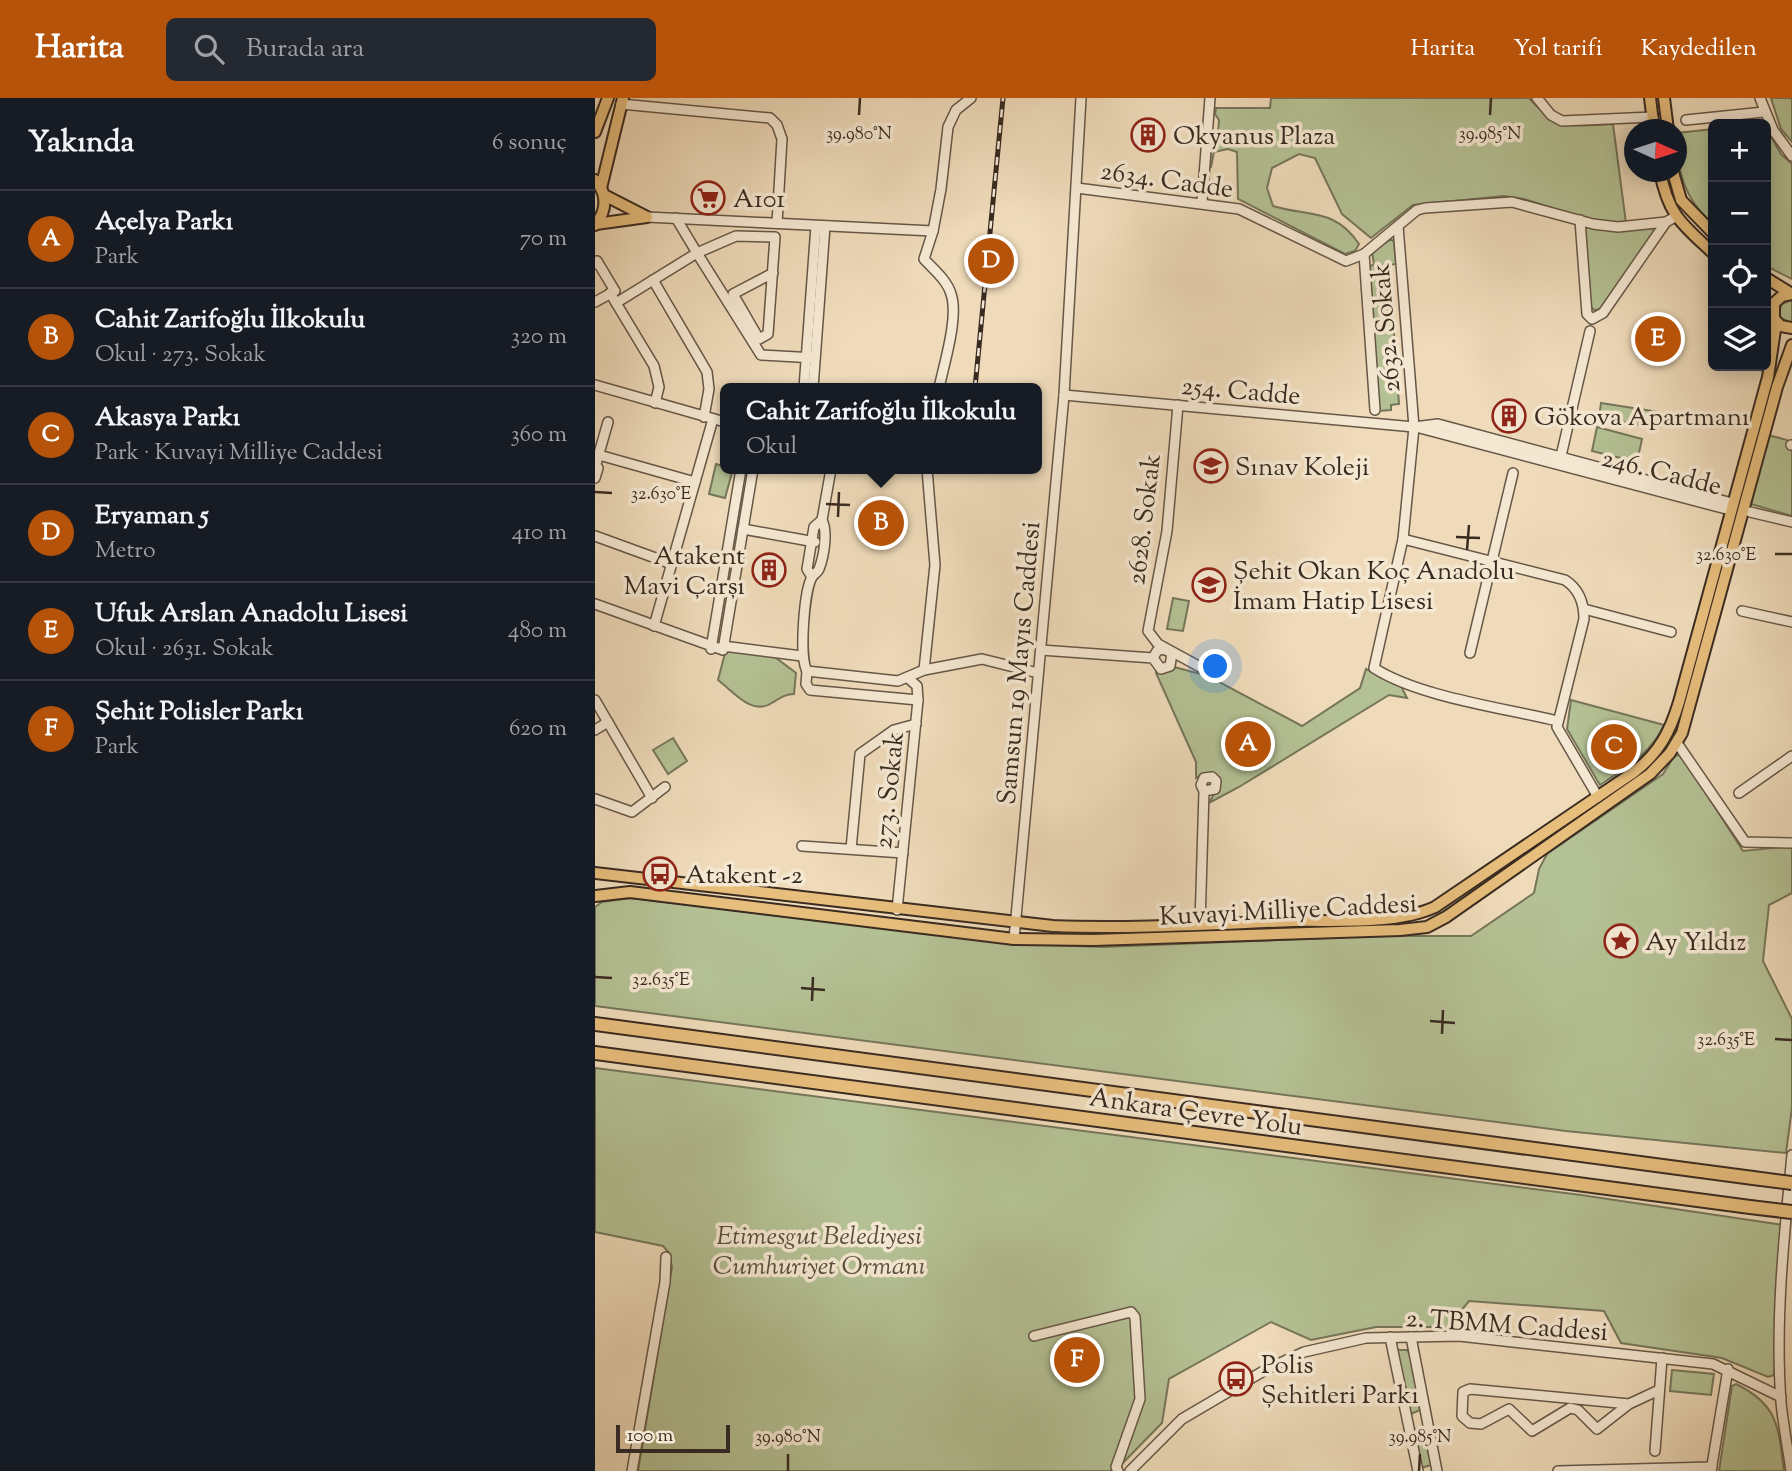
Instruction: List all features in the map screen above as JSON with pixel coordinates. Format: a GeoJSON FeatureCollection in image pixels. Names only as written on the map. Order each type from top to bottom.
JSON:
{"type":"FeatureCollection","features":[{"type":"Feature","properties":{"kind":"highway","name":"Ankara Çevre Yolu"},"geometry":{"type":"LineString","coordinates":[[595,1024],[1792,1182]]}},
{"type":"Feature","properties":{"kind":"highway","name":"Ankara Çevre Yolu"},"geometry":{"type":"LineString","coordinates":[[595,1053],[1792,1212]]}},
{"type":"Feature","properties":{"kind":"main road"},"geometry":{"type":"LineString","coordinates":[[595,132],[608,98]]}},
{"type":"Feature","properties":{"kind":"main road"},"geometry":{"type":"LineString","coordinates":[[1650,98],[1653,117]]}},
{"type":"Feature","properties":{"kind":"main road"},"geometry":{"type":"LineString","coordinates":[[1664,98],[1667,119]]}},
{"type":"Feature","properties":{"kind":"main road"},"geometry":{"type":"LineString","coordinates":[[596,225],[604,210],[600,188],[622,101]]}},
{"type":"Feature","properties":{"kind":"main road"},"geometry":{"type":"LineString","coordinates":[[1662,182],[1671,220],[1708,249]]}},
{"type":"Feature","properties":{"kind":"main road"},"geometry":{"type":"LineString","coordinates":[[1676,182],[1681,200],[1708,228]]}},
{"type":"Feature","properties":{"kind":"main road"},"geometry":{"type":"LineString","coordinates":[[600,188],[647,216]]}},
{"type":"Feature","properties":{"kind":"main road"},"geometry":{"type":"LineString","coordinates":[[596,225],[647,216]]}},
{"type":"Feature","properties":{"kind":"main road"},"geometry":{"type":"LineString","coordinates":[[1771,281],[1792,294]]}},
{"type":"Feature","properties":{"kind":"main road"},"geometry":{"type":"LineString","coordinates":[[1775,321],[1774,303],[1782,296],[1792,294]]}},
{"type":"Feature","properties":{"kind":"main road"},"geometry":{"type":"LineString","coordinates":[[1771,315],[1775,321],[1792,328]]}},
{"type":"Feature","properties":{"kind":"main road","name":"Kuvayi Milliye Caddesi"},"geometry":{"type":"LineString","coordinates":[[595,896],[630,892],[1014,939],[1093,940],[1411,930],[1427,927],[1650,774],[1677,743],[1697,684],[1740,509],[1768,377],[1775,321]]}},
{"type":"Feature","properties":{"kind":"main road","name":"Kuvayi Milliye Caddesi"},"geometry":{"type":"LineString","coordinates":[[595,873],[1016,924],[1100,928],[1418,914],[1445,901],[1647,762],[1669,732],[1792,345]]}},
{"type":"Feature","properties":{"kind":"main road"},"geometry":{"type":"LineString","coordinates":[[1506,859],[1513,870]]}},
{"type":"Feature","properties":{"kind":"street"},"geometry":{"type":"LineString","coordinates":[[940,383],[953,302],[950,290],[923,259],[933,231],[947,127],[956,110],[971,98]]}},
{"type":"Feature","properties":{"kind":"street","name":"Samsun 19 Mayıs Caddesi"},"geometry":{"type":"LineString","coordinates":[[1014,939],[1064,395],[1081,98]]}},
{"type":"Feature","properties":{"kind":"street"},"geometry":{"type":"LineString","coordinates":[[1202,202],[1210,98]]}},
{"type":"Feature","properties":{"kind":"street"},"geometry":{"type":"LineString","coordinates":[[1537,98],[1552,116],[1562,121],[1653,117]]}},
{"type":"Feature","properties":{"kind":"street"},"geometry":{"type":"LineString","coordinates":[[1760,98],[1764,112],[1781,144],[1792,156]]}},
{"type":"Feature","properties":{"kind":"street"},"geometry":{"type":"LineString","coordinates":[[622,101],[770,118],[777,125],[782,139],[777,223]]}},
{"type":"Feature","properties":{"kind":"street"},"geometry":{"type":"LineString","coordinates":[[1687,120],[1764,112]]}},
{"type":"Feature","properties":{"kind":"street","name":"2634. Cadde"},"geometry":{"type":"LineString","coordinates":[[1077,188],[1202,202],[1239,209],[1343,260],[1364,254]]}},
{"type":"Feature","properties":{"kind":"street","name":"2632. Sokak"},"geometry":{"type":"LineString","coordinates":[[1364,254],[1421,209],[1500,201],[1525,204],[1580,220],[1618,227],[1671,220]]}},
{"type":"Feature","properties":{"kind":"street"},"geometry":{"type":"LineString","coordinates":[[647,216],[933,231]]}},
{"type":"Feature","properties":{"kind":"street"},"geometry":{"type":"LineString","coordinates":[[676,218],[761,355],[811,358]]}},
{"type":"Feature","properties":{"kind":"street"},"geometry":{"type":"LineString","coordinates":[[1580,220],[1587,314],[1592,319],[1603,313],[1671,220]]}},
{"type":"Feature","properties":{"kind":"street"},"geometry":{"type":"LineString","coordinates":[[813,383],[811,358],[820,226]]}},
{"type":"Feature","properties":{"kind":"street","name":"2632. Sokak"},"geometry":{"type":"LineString","coordinates":[[1398,226],[1415,427],[1403,539],[1374,668],[1407,682],[1459,698],[1557,720]]}},
{"type":"Feature","properties":{"kind":"street"},"geometry":{"type":"LineString","coordinates":[[616,303],[697,253],[736,236],[775,237],[773,273],[768,334],[759,339],[733,294],[773,273]]}},
{"type":"Feature","properties":{"kind":"street"},"geometry":{"type":"LineString","coordinates":[[1364,254],[1375,410]]}},
{"type":"Feature","properties":{"kind":"street"},"geometry":{"type":"LineString","coordinates":[[595,264],[597,261],[614,291],[595,302]]}},
{"type":"Feature","properties":{"kind":"street"},"geometry":{"type":"LineString","coordinates":[[653,280],[707,372],[709,389],[708,418],[695,482],[654,626]]}},
{"type":"Feature","properties":{"kind":"street"},"geometry":{"type":"LineString","coordinates":[[610,293],[653,366],[659,387],[655,402]]}},
{"type":"Feature","properties":{"kind":"street"},"geometry":{"type":"LineString","coordinates":[[1561,456],[1590,331]]}},
{"type":"Feature","properties":{"kind":"street"},"geometry":{"type":"LineString","coordinates":[[805,383],[811,358]]}},
{"type":"Feature","properties":{"kind":"street"},"geometry":{"type":"LineString","coordinates":[[595,385],[720,421]]}},
{"type":"Feature","properties":{"kind":"street","name":"254. Cadde"},"geometry":{"type":"LineString","coordinates":[[1064,395],[1415,427]]}},
{"type":"Feature","properties":{"kind":"street","name":"2628. Sokak"},"geometry":{"type":"LineString","coordinates":[[1169,651],[1150,638],[1148,631],[1167,531],[1178,405]]}},
{"type":"Feature","properties":{"kind":"street"},"geometry":{"type":"LineString","coordinates":[[595,478],[608,422]]}},
{"type":"Feature","properties":{"kind":"street","name":"246. Cadde"},"geometry":{"type":"LineString","coordinates":[[1415,427],[1438,424],[1561,456],[1740,509]]}},
{"type":"Feature","properties":{"kind":"street","name":"246. Cadde"},"geometry":{"type":"LineString","coordinates":[[1415,427],[1435,435],[1740,509]]}},
{"type":"Feature","properties":{"kind":"street"},"geometry":{"type":"LineString","coordinates":[[597,461],[695,482]]}},
{"type":"Feature","properties":{"kind":"street"},"geometry":{"type":"LineString","coordinates":[[1470,653],[1513,473]]}},
{"type":"Feature","properties":{"kind":"street"},"geometry":{"type":"LineString","coordinates":[[711,649],[740,474]]}},
{"type":"Feature","properties":{"kind":"street"},"geometry":{"type":"LineString","coordinates":[[723,648],[752,474]]}},
{"type":"Feature","properties":{"kind":"street"},"geometry":{"type":"LineString","coordinates":[[812,577],[819,571],[824,543],[826,529],[822,520],[830,474]]}},
{"type":"Feature","properties":{"kind":"street"},"geometry":{"type":"LineString","coordinates":[[924,670],[935,565],[927,474]]}},
{"type":"Feature","properties":{"kind":"street"},"geometry":{"type":"LineString","coordinates":[[1740,509],[1792,522]]}},
{"type":"Feature","properties":{"kind":"street"},"geometry":{"type":"LineString","coordinates":[[822,520],[814,527],[807,569],[812,577],[802,656],[807,671],[806,684],[810,690],[918,700]]}},
{"type":"Feature","properties":{"kind":"street"},"geometry":{"type":"LineString","coordinates":[[743,529],[824,543]]}},
{"type":"Feature","properties":{"kind":"street"},"geometry":{"type":"LineString","coordinates":[[595,536],[672,564]]}},
{"type":"Feature","properties":{"kind":"street"},"geometry":{"type":"LineString","coordinates":[[1403,539],[1565,580],[1578,593],[1584,609],[1581,631],[1557,720],[1558,733],[1598,797]]}},
{"type":"Feature","properties":{"kind":"street"},"geometry":{"type":"LineString","coordinates":[[595,604],[711,649],[802,656]]}},
{"type":"Feature","properties":{"kind":"street"},"geometry":{"type":"LineString","coordinates":[[1584,609],[1671,632]]}},
{"type":"Feature","properties":{"kind":"street"},"geometry":{"type":"LineString","coordinates":[[1742,611],[1792,622]]}},
{"type":"Feature","properties":{"kind":"street"},"geometry":{"type":"LineString","coordinates":[[1153,659],[1160,649],[1169,651],[1213,674]]}},
{"type":"Feature","properties":{"kind":"street"},"geometry":{"type":"LineString","coordinates":[[1041,650],[1153,659]]}},
{"type":"Feature","properties":{"kind":"street"},"geometry":{"type":"LineString","coordinates":[[1153,659],[1158,668],[1168,668],[1173,660],[1169,651]]}},
{"type":"Feature","properties":{"kind":"street"},"geometry":{"type":"LineString","coordinates":[[807,671],[898,681],[924,670],[982,659],[1038,673]]}},
{"type":"Feature","properties":{"kind":"street","name":"273. Sokak"},"geometry":{"type":"LineString","coordinates":[[897,910],[918,700],[917,686],[908,678]]}},
{"type":"Feature","properties":{"kind":"street"},"geometry":{"type":"LineString","coordinates":[[595,700],[652,798]]}},
{"type":"Feature","properties":{"kind":"street"},"geometry":{"type":"LineString","coordinates":[[595,730],[608,722]]}},
{"type":"Feature","properties":{"kind":"street"},"geometry":{"type":"LineString","coordinates":[[851,849],[860,754],[894,730],[916,724]]}},
{"type":"Feature","properties":{"kind":"street"},"geometry":{"type":"LineString","coordinates":[[1677,743],[1745,842],[1792,843]]}},
{"type":"Feature","properties":{"kind":"street"},"geometry":{"type":"LineString","coordinates":[[1739,793],[1792,756]]}},
{"type":"Feature","properties":{"kind":"street"},"geometry":{"type":"LineString","coordinates":[[595,799],[632,812],[665,787]]}},
{"type":"Feature","properties":{"kind":"street"},"geometry":{"type":"LineString","coordinates":[[1200,924],[1204,791]]}},
{"type":"Feature","properties":{"kind":"street"},"geometry":{"type":"LineString","coordinates":[[802,846],[903,853]]}},
{"type":"Feature","properties":{"kind":"street"},"geometry":{"type":"LineString","coordinates":[[1791,1471],[1789,1432],[1781,1397],[1783,1259],[1792,1155]]}},
{"type":"Feature","properties":{"kind":"street"},"geometry":{"type":"LineString","coordinates":[[632,1471],[665,1282],[666,1257]]}},
{"type":"Feature","properties":{"kind":"street"},"geometry":{"type":"LineString","coordinates":[[1034,1336],[1131,1312],[1135,1317],[1140,1399],[1116,1467],[1118,1471]]}},
{"type":"Feature","properties":{"kind":"street","name":"2. TBMM Caddesi"},"geometry":{"type":"LineString","coordinates":[[1133,1470],[1182,1419],[1279,1362],[1304,1352],[1352,1340],[1459,1336],[1662,1358],[1728,1369],[1781,1397]]}},
{"type":"Feature","properties":{"kind":"street"},"geometry":{"type":"LineString","coordinates":[[1390,1337],[1418,1471]]}},
{"type":"Feature","properties":{"kind":"street"},"geometry":{"type":"LineString","coordinates":[[1411,1337],[1437,1471]]}},
{"type":"Feature","properties":{"kind":"street"},"geometry":{"type":"LineString","coordinates":[[1655,1451],[1662,1358]]}},
{"type":"Feature","properties":{"kind":"street"},"geometry":{"type":"LineString","coordinates":[[1559,1471],[1712,1469],[1728,1369]]}},
{"type":"Feature","properties":{"kind":"street"},"geometry":{"type":"LineString","coordinates":[[1629,1404],[1470,1389],[1463,1391],[1461,1399],[1462,1416],[1470,1423],[1481,1424],[1509,1409],[1532,1431],[1570,1408],[1578,1410],[1597,1429],[1629,1404],[1659,1390]]}},
{"type":"Feature","properties":{"kind":"green space"},"geometry":{"type":"Polygon","coordinates":[[[1271,98],[1529,98],[1549,116],[1567,124],[1613,124],[1626,223],[1593,221],[1524,199],[1504,196],[1413,205],[1371,238],[1342,214],[1315,158],[1299,154],[1272,168],[1267,188],[1273,206],[1321,216],[1341,224],[1359,244],[1355,251],[1345,254],[1238,199],[1237,152],[1228,149],[1214,152],[1211,167],[1207,168],[1211,139],[1218,134],[1216,108],[1270,108],[1271,98]]]}},
{"type":"Feature","properties":{"kind":"green space"},"geometry":{"type":"Polygon","coordinates":[[[1771,98],[1792,98],[1792,142],[1781,129],[1771,98]]]}},
{"type":"Feature","properties":{"kind":"green space"},"geometry":{"type":"Polygon","coordinates":[[[1708,130],[1708,220],[1695,205],[1684,182],[1687,182],[1687,132],[1708,130]]]}},
{"type":"Feature","properties":{"kind":"green space"},"geometry":{"type":"Polygon","coordinates":[[[1771,137],[1781,154],[1792,164],[1792,279],[1771,268],[1771,137]]]}},
{"type":"Feature","properties":{"kind":"green space"},"geometry":{"type":"Polygon","coordinates":[[[1584,228],[1614,231],[1657,228],[1602,309],[1594,310],[1589,305],[1584,228]]]}},
{"type":"Feature","properties":{"kind":"green space"},"geometry":{"type":"Polygon","coordinates":[[[1391,239],[1394,242],[1396,264],[1389,265],[1399,404],[1391,405],[1391,410],[1379,411],[1369,267],[1374,264],[1372,252],[1391,239]]]}},
{"type":"Feature","properties":{"kind":"green space"},"geometry":{"type":"Polygon","coordinates":[[[1792,300],[1792,323],[1780,318],[1779,310],[1782,304],[1792,300]]]}},
{"type":"Feature","properties":{"kind":"green space"},"geometry":{"type":"Polygon","coordinates":[[[1601,403],[1659,412],[1657,428],[1599,418],[1601,403]]]}},
{"type":"Feature","properties":{"kind":"green space"},"geometry":{"type":"Polygon","coordinates":[[[1597,427],[1642,439],[1637,462],[1592,451],[1597,427]]]}},
{"type":"Feature","properties":{"kind":"green space"},"geometry":{"type":"Polygon","coordinates":[[[1768,435],[1787,440],[1792,452],[1792,516],[1751,504],[1768,435]]]}},
{"type":"Feature","properties":{"kind":"green space"},"geometry":{"type":"Polygon","coordinates":[[[716,464],[720,465],[720,474],[732,474],[725,498],[709,494],[716,464]]]}},
{"type":"Feature","properties":{"kind":"green space"},"geometry":{"type":"Polygon","coordinates":[[[1173,598],[1189,601],[1183,631],[1167,629],[1173,598]]]}},
{"type":"Feature","properties":{"kind":"green space"},"geometry":{"type":"Polygon","coordinates":[[[726,649],[772,655],[796,673],[794,694],[765,706],[757,707],[743,701],[718,680],[726,649]]]}},
{"type":"Feature","properties":{"kind":"green space"},"geometry":{"type":"Polygon","coordinates":[[[1174,667],[1208,676],[1302,726],[1360,688],[1366,669],[1401,686],[1407,698],[1389,695],[1209,803],[1219,785],[1203,774],[1196,778],[1196,762],[1156,673],[1157,670],[1174,667]]]}},
{"type":"Feature","properties":{"kind":"green space"},"geometry":{"type":"Polygon","coordinates":[[[1571,700],[1664,725],[1645,752],[1600,785],[1567,729],[1571,700]]]}},
{"type":"Feature","properties":{"kind":"green space"},"geometry":{"type":"Polygon","coordinates":[[[673,738],[687,761],[668,774],[653,750],[673,738]]]}},
{"type":"Feature","properties":{"kind":"green space"},"geometry":{"type":"Polygon","coordinates":[[[1675,755],[1682,756],[1743,851],[1792,846],[1792,893],[1769,905],[1763,961],[1792,1019],[1792,1108],[1786,1153],[1566,1131],[595,1006],[595,907],[602,902],[630,898],[1013,944],[1103,947],[1374,936],[1471,936],[1534,893],[1539,869],[1547,854],[1663,774],[1675,755]]]}},
{"type":"Feature","properties":{"kind":"green space","name":"Etimesgut Belediyesi Cumhuriyet Ormanı"},"geometry":{"type":"Polygon","coordinates":[[[595,1068],[1581,1195],[1783,1225],[1774,1375],[1768,1377],[1722,1358],[1621,1343],[1604,1311],[1469,1301],[1448,1327],[1376,1327],[1311,1340],[1271,1322],[1169,1379],[1162,1423],[1115,1471],[638,1471],[672,1267],[669,1253],[663,1246],[595,1232],[595,1068]]]}},
{"type":"Feature","properties":{"kind":"green space"},"geometry":{"type":"Polygon","coordinates":[[[1395,1350],[1407,1350],[1411,1356],[1420,1410],[1411,1414],[1395,1350]]]}},
{"type":"Feature","properties":{"kind":"green space"},"geometry":{"type":"Polygon","coordinates":[[[1672,1370],[1714,1374],[1711,1395],[1670,1391],[1672,1370]]]}},
{"type":"Feature","properties":{"kind":"green space"},"geometry":{"type":"Polygon","coordinates":[[[1736,1384],[1761,1400],[1769,1409],[1778,1430],[1784,1471],[1719,1471],[1732,1386],[1736,1384]]]}},
{"type":"Feature","properties":{"kind":"green space"},"geometry":{"type":"Polygon","coordinates":[[[1423,1426],[1431,1465],[1421,1468],[1412,1431],[1423,1426]]]}},
{"type":"Feature","properties":{"kind":"railway"},"geometry":{"type":"LineString","coordinates":[[975,383],[1003,98]]}},
{"type":"Feature","properties":{"kind":"place","name":"Okyanus Plaza"},"geometry":{"type":"Point","coordinates":[1148,135]}},
{"type":"Feature","properties":{"kind":"place","name":"A101"},"geometry":{"type":"Point","coordinates":[708,198]}},
{"type":"Feature","properties":{"kind":"place","name":"Eryaman 5"},"geometry":{"type":"Point","coordinates":[991,261]}},
{"type":"Feature","properties":{"kind":"place","name":"Ufuk Arslan Anadolu Lisesi"},"geometry":{"type":"Point","coordinates":[1658,339]}},
{"type":"Feature","properties":{"kind":"place","name":"Gökova Apartmanı"},"geometry":{"type":"Point","coordinates":[1509,416]}},
{"type":"Feature","properties":{"kind":"place","name":"Sınav Koleji"},"geometry":{"type":"Point","coordinates":[1211,466]}},
{"type":"Feature","properties":{"kind":"place","name":"Cahit Zarifoğlu İlkokulu"},"geometry":{"type":"Point","coordinates":[881,523]}},
{"type":"Feature","properties":{"kind":"place","name":"Atakent Mavi Çarşı"},"geometry":{"type":"Point","coordinates":[769,570]}},
{"type":"Feature","properties":{"kind":"place","name":"Şehit Okan Koç Anadolu İmam Hatip Lisesi"},"geometry":{"type":"Point","coordinates":[1209,585]}},
{"type":"Feature","properties":{"kind":"place","name":"Açelya Parkı"},"geometry":{"type":"Point","coordinates":[1248,744]}},
{"type":"Feature","properties":{"kind":"place","name":"Akasya Parkı"},"geometry":{"type":"Point","coordinates":[1614,747]}},
{"type":"Feature","properties":{"kind":"place","name":"Atakent -2"},"geometry":{"type":"Point","coordinates":[660,874]}},
{"type":"Feature","properties":{"kind":"place","name":"Ay Yıldız"},"geometry":{"type":"Point","coordinates":[1621,941]}},
{"type":"Feature","properties":{"kind":"place","name":"Şehit Polisler Parkı"},"geometry":{"type":"Point","coordinates":[1077,1360]}},
{"type":"Feature","properties":{"kind":"place","name":"Polis Şehitleri Parkı"},"geometry":{"type":"Point","coordinates":[1236,1379]}}]}
